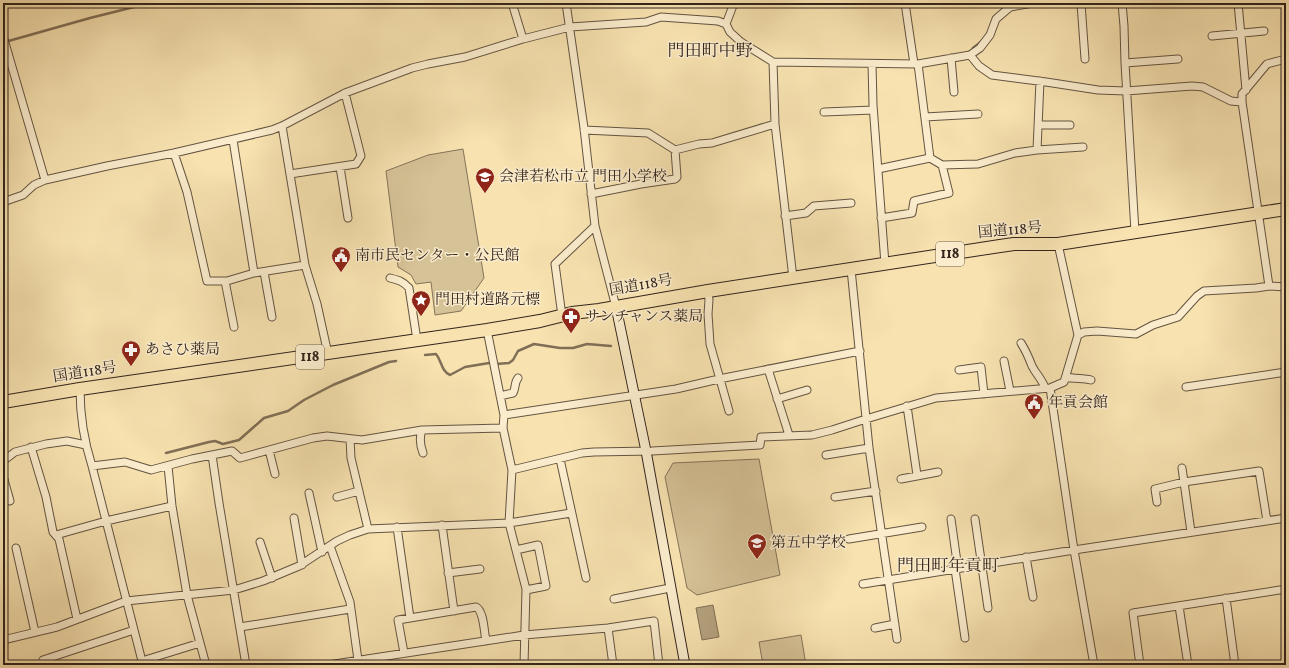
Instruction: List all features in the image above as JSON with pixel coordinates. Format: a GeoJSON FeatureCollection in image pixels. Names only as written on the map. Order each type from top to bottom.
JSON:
{"type":"FeatureCollection","features":[{"type":"Feature","properties":{"kind":"highway","name":"国道118号"},"geometry":{"type":"LineString","coordinates":[[3,402],[80,389],[487,330],[708,291],[1014,244],[1058,244],[1286,210]]}},
{"type":"Feature","properties":{"kind":"street"},"geometry":{"type":"LineString","coordinates":[[512,3],[523,39]]}},
{"type":"Feature","properties":{"kind":"street"},"geometry":{"type":"LineString","coordinates":[[566,3],[584,130],[595,226],[616,307],[646,451],[685,665]]}},
{"type":"Feature","properties":{"kind":"street"},"geometry":{"type":"LineString","coordinates":[[726,24],[734,3]]}},
{"type":"Feature","properties":{"kind":"street"},"geometry":{"type":"LineString","coordinates":[[905,3],[925,117],[930,158]]}},
{"type":"Feature","properties":{"kind":"street"},"geometry":{"type":"LineString","coordinates":[[3,202],[23,196],[34,186],[45,180],[174,153],[272,130],[344,93],[412,68],[465,57],[523,39],[570,27],[646,22],[661,17],[718,21],[726,24],[730,32],[741,42],[773,62],[916,64],[970,55],[980,48],[990,35],[996,19],[1010,7],[1033,3]]}},
{"type":"Feature","properties":{"kind":"street"},"geometry":{"type":"LineString","coordinates":[[1081,3],[1085,59]]}},
{"type":"Feature","properties":{"kind":"street"},"geometry":{"type":"LineString","coordinates":[[1122,3],[1124,26],[1124,63],[1135,232]]}},
{"type":"Feature","properties":{"kind":"street"},"geometry":{"type":"LineString","coordinates":[[1238,3],[1246,90]]}},
{"type":"Feature","properties":{"kind":"street"},"geometry":{"type":"LineString","coordinates":[[1212,36],[1264,31]]}},
{"type":"Feature","properties":{"kind":"street"},"geometry":{"type":"LineString","coordinates":[[3,36],[45,180]]}},
{"type":"Feature","properties":{"kind":"street"},"geometry":{"type":"LineString","coordinates":[[970,55],[979,66],[992,75],[1098,90],[1126,91],[1192,86],[1203,87],[1231,101],[1242,102]]}},
{"type":"Feature","properties":{"kind":"street"},"geometry":{"type":"LineString","coordinates":[[951,58],[954,92]]}},
{"type":"Feature","properties":{"kind":"street"},"geometry":{"type":"LineString","coordinates":[[1124,63],[1178,59]]}},
{"type":"Feature","properties":{"kind":"street"},"geometry":{"type":"LineString","coordinates":[[1269,286],[1242,94],[1266,64],[1286,59]]}},
{"type":"Feature","properties":{"kind":"street"},"geometry":{"type":"LineString","coordinates":[[773,62],[775,124],[793,278]]}},
{"type":"Feature","properties":{"kind":"street"},"geometry":{"type":"LineString","coordinates":[[872,64],[873,110],[885,264]]}},
{"type":"Feature","properties":{"kind":"street"},"geometry":{"type":"LineString","coordinates":[[1037,150],[1040,81]]}},
{"type":"Feature","properties":{"kind":"street"},"geometry":{"type":"LineString","coordinates":[[290,174],[356,164],[361,156],[344,93]]}},
{"type":"Feature","properties":{"kind":"street"},"geometry":{"type":"LineString","coordinates":[[824,112],[873,110]]}},
{"type":"Feature","properties":{"kind":"street"},"geometry":{"type":"LineString","coordinates":[[925,117],[978,114]]}},
{"type":"Feature","properties":{"kind":"street"},"geometry":{"type":"LineString","coordinates":[[675,150],[699,144],[712,143],[775,124]]}},
{"type":"Feature","properties":{"kind":"street"},"geometry":{"type":"LineString","coordinates":[[1038,125],[1070,125]]}},
{"type":"Feature","properties":{"kind":"street"},"geometry":{"type":"LineString","coordinates":[[282,126],[305,265],[317,304],[328,354]]}},
{"type":"Feature","properties":{"kind":"street"},"geometry":{"type":"LineString","coordinates":[[584,130],[652,134],[675,150],[678,177],[675,179],[591,194]]}},
{"type":"Feature","properties":{"kind":"street"},"geometry":{"type":"LineString","coordinates":[[233,140],[254,273]]}},
{"type":"Feature","properties":{"kind":"street"},"geometry":{"type":"LineString","coordinates":[[878,169],[930,158],[942,165],[978,164],[1015,152],[1083,148]]}},
{"type":"Feature","properties":{"kind":"street"},"geometry":{"type":"LineString","coordinates":[[174,153],[187,192],[206,281],[225,281],[254,273],[305,265]]}},
{"type":"Feature","properties":{"kind":"street"},"geometry":{"type":"LineString","coordinates":[[881,218],[912,213],[914,201],[950,193],[942,165]]}},
{"type":"Feature","properties":{"kind":"street"},"geometry":{"type":"LineString","coordinates":[[340,167],[348,218]]}},
{"type":"Feature","properties":{"kind":"street"},"geometry":{"type":"LineString","coordinates":[[785,216],[806,213],[814,206],[851,203]]}},
{"type":"Feature","properties":{"kind":"street"},"geometry":{"type":"LineString","coordinates":[[562,316],[556,264],[595,226]]}},
{"type":"Feature","properties":{"kind":"street"},"geometry":{"type":"LineString","coordinates":[[512,470],[560,458],[594,452],[760,445],[761,437],[819,433],[844,427],[866,418],[936,398],[1048,388],[1064,382],[1078,335],[1058,244]]}},
{"type":"Feature","properties":{"kind":"street"},"geometry":{"type":"LineString","coordinates":[[852,269],[866,418],[897,639]]}},
{"type":"Feature","properties":{"kind":"street"},"geometry":{"type":"LineString","coordinates":[[264,272],[272,317]]}},
{"type":"Feature","properties":{"kind":"street"},"geometry":{"type":"LineString","coordinates":[[390,278],[405,283],[409,288],[417,340]]}},
{"type":"Feature","properties":{"kind":"street"},"geometry":{"type":"LineString","coordinates":[[225,281],[234,327]]}},
{"type":"Feature","properties":{"kind":"street"},"geometry":{"type":"LineString","coordinates":[[1078,335],[1084,332],[1097,331],[1136,334],[1153,325],[1178,317],[1197,296],[1204,292],[1269,286],[1286,287]]}},
{"type":"Feature","properties":{"kind":"street"},"geometry":{"type":"LineString","coordinates":[[708,291],[710,344],[729,411]]}},
{"type":"Feature","properties":{"kind":"street"},"geometry":{"type":"LineString","coordinates":[[487,330],[504,415],[503,428],[512,470],[510,523],[526,590],[524,665]]}},
{"type":"Feature","properties":{"kind":"street"},"geometry":{"type":"LineString","coordinates":[[1021,343],[1027,353],[1032,367],[1048,388],[1094,665]]}},
{"type":"Feature","properties":{"kind":"street"},"geometry":{"type":"LineString","coordinates":[[504,415],[676,389],[719,378],[860,351]]}},
{"type":"Feature","properties":{"kind":"street"},"geometry":{"type":"LineString","coordinates":[[1004,361],[1010,391]]}},
{"type":"Feature","properties":{"kind":"street"},"geometry":{"type":"LineString","coordinates":[[959,370],[981,367],[984,394]]}},
{"type":"Feature","properties":{"kind":"street"},"geometry":{"type":"LineString","coordinates":[[768,369],[789,435]]}},
{"type":"Feature","properties":{"kind":"street"},"geometry":{"type":"LineString","coordinates":[[1186,386],[1286,372]]}},
{"type":"Feature","properties":{"kind":"street"},"geometry":{"type":"LineString","coordinates":[[1066,377],[1091,380]]}},
{"type":"Feature","properties":{"kind":"street"},"geometry":{"type":"LineString","coordinates":[[500,396],[513,393],[515,391],[515,381],[518,378]]}},
{"type":"Feature","properties":{"kind":"street"},"geometry":{"type":"LineString","coordinates":[[80,389],[80,409],[86,446],[142,663],[200,643]]}},
{"type":"Feature","properties":{"kind":"street"},"geometry":{"type":"LineString","coordinates":[[777,399],[807,390]]}},
{"type":"Feature","properties":{"kind":"street"},"geometry":{"type":"LineString","coordinates":[[907,406],[917,475]]}},
{"type":"Feature","properties":{"kind":"street"},"geometry":{"type":"LineString","coordinates":[[92,466],[125,462],[151,470],[232,451],[240,458],[313,438],[327,436],[362,440],[422,430],[503,428]]}},
{"type":"Feature","properties":{"kind":"street"},"geometry":{"type":"LineString","coordinates":[[422,430],[420,435],[423,453]]}},
{"type":"Feature","properties":{"kind":"street"},"geometry":{"type":"LineString","coordinates":[[350,439],[350,458],[368,529]]}},
{"type":"Feature","properties":{"kind":"street"},"geometry":{"type":"LineString","coordinates":[[3,461],[15,452],[46,444],[67,441],[86,446]]}},
{"type":"Feature","properties":{"kind":"street"},"geometry":{"type":"LineString","coordinates":[[32,447],[46,497],[53,532],[59,539],[77,619]]}},
{"type":"Feature","properties":{"kind":"street"},"geometry":{"type":"LineString","coordinates":[[826,455],[870,448]]}},
{"type":"Feature","properties":{"kind":"street"},"geometry":{"type":"LineString","coordinates":[[269,450],[275,474]]}},
{"type":"Feature","properties":{"kind":"street"},"geometry":{"type":"LineString","coordinates":[[212,455],[246,665]]}},
{"type":"Feature","properties":{"kind":"street"},"geometry":{"type":"LineString","coordinates":[[560,458],[586,578]]}},
{"type":"Feature","properties":{"kind":"street"},"geometry":{"type":"LineString","coordinates":[[168,466],[172,506],[187,595],[206,665]]}},
{"type":"Feature","properties":{"kind":"street"},"geometry":{"type":"LineString","coordinates":[[1182,468],[1191,532]]}},
{"type":"Feature","properties":{"kind":"street"},"geometry":{"type":"LineString","coordinates":[[1157,502],[1155,488],[1184,482],[1259,471],[1267,521]]}},
{"type":"Feature","properties":{"kind":"street"},"geometry":{"type":"LineString","coordinates":[[901,479],[938,472]]}},
{"type":"Feature","properties":{"kind":"street"},"geometry":{"type":"LineString","coordinates":[[3,476],[10,501]]}},
{"type":"Feature","properties":{"kind":"street"},"geometry":{"type":"LineString","coordinates":[[337,497],[359,491]]}},
{"type":"Feature","properties":{"kind":"street"},"geometry":{"type":"LineString","coordinates":[[834,497],[876,491]]}},
{"type":"Feature","properties":{"kind":"street"},"geometry":{"type":"LineString","coordinates":[[309,493],[322,552]]}},
{"type":"Feature","properties":{"kind":"street"},"geometry":{"type":"LineString","coordinates":[[56,535],[106,521],[172,506]]}},
{"type":"Feature","properties":{"kind":"street"},"geometry":{"type":"LineString","coordinates":[[3,640],[57,627],[126,601],[234,590],[272,578],[302,565],[330,546],[350,535],[368,529],[510,523],[571,512]]}},
{"type":"Feature","properties":{"kind":"street"},"geometry":{"type":"LineString","coordinates":[[294,518],[302,565]]}},
{"type":"Feature","properties":{"kind":"street"},"geometry":{"type":"LineString","coordinates":[[975,518],[988,608]]}},
{"type":"Feature","properties":{"kind":"street"},"geometry":{"type":"LineString","coordinates":[[863,584],[1286,518]]}},
{"type":"Feature","properties":{"kind":"street"},"geometry":{"type":"LineString","coordinates":[[951,519],[956,569],[966,638]]}},
{"type":"Feature","properties":{"kind":"street"},"geometry":{"type":"LineString","coordinates":[[442,526],[454,611]]}},
{"type":"Feature","properties":{"kind":"street"},"geometry":{"type":"LineString","coordinates":[[397,527],[410,618]]}},
{"type":"Feature","properties":{"kind":"street"},"geometry":{"type":"LineString","coordinates":[[849,539],[922,527]]}},
{"type":"Feature","properties":{"kind":"street"},"geometry":{"type":"LineString","coordinates":[[260,542],[272,578]]}},
{"type":"Feature","properties":{"kind":"street"},"geometry":{"type":"LineString","coordinates":[[516,550],[538,545],[546,586],[526,590]]}},
{"type":"Feature","properties":{"kind":"street"},"geometry":{"type":"LineString","coordinates":[[330,546],[350,602],[358,660]]}},
{"type":"Feature","properties":{"kind":"street"},"geometry":{"type":"LineString","coordinates":[[16,548],[35,632]]}},
{"type":"Feature","properties":{"kind":"street"},"geometry":{"type":"LineString","coordinates":[[1026,558],[1033,597]]}},
{"type":"Feature","properties":{"kind":"street"},"geometry":{"type":"LineString","coordinates":[[448,573],[480,569]]}},
{"type":"Feature","properties":{"kind":"street"},"geometry":{"type":"LineString","coordinates":[[614,599],[670,588]]}},
{"type":"Feature","properties":{"kind":"street"},"geometry":{"type":"LineString","coordinates":[[1140,665],[1133,613],[1286,589]]}},
{"type":"Feature","properties":{"kind":"street"},"geometry":{"type":"LineString","coordinates":[[1226,598],[1236,665]]}},
{"type":"Feature","properties":{"kind":"street"},"geometry":{"type":"LineString","coordinates":[[1179,606],[1188,665]]}},
{"type":"Feature","properties":{"kind":"street"},"geometry":{"type":"LineString","coordinates":[[404,653],[398,620],[476,607],[481,613],[486,641]]}},
{"type":"Feature","properties":{"kind":"street"},"geometry":{"type":"LineString","coordinates":[[240,627],[350,609]]}},
{"type":"Feature","properties":{"kind":"street"},"geometry":{"type":"LineString","coordinates":[[328,665],[524,635],[608,628],[654,621],[659,665]]}},
{"type":"Feature","properties":{"kind":"street"},"geometry":{"type":"LineString","coordinates":[[876,628],[895,624]]}},
{"type":"Feature","properties":{"kind":"street"},"geometry":{"type":"LineString","coordinates":[[608,628],[613,665]]}},
{"type":"Feature","properties":{"kind":"street"},"geometry":{"type":"LineString","coordinates":[[44,665],[43,660],[134,630]]}},
{"type":"Feature","properties":{"kind":"shaded area"},"geometry":{"type":"Polygon","coordinates":[[[463,149],[484,278],[461,311],[435,315],[431,282],[416,284],[411,275],[398,267],[386,171],[428,155],[463,149]]]}},
{"type":"Feature","properties":{"kind":"shaded area"},"geometry":{"type":"Polygon","coordinates":[[[759,459],[780,575],[697,595],[687,588],[665,477],[673,463],[759,459]]]}},
{"type":"Feature","properties":{"kind":"shaded area"},"geometry":{"type":"Polygon","coordinates":[[[713,605],[719,637],[702,640],[696,608],[713,605]]]}},
{"type":"Feature","properties":{"kind":"shaded area"},"geometry":{"type":"Polygon","coordinates":[[[801,635],[806,665],[763,665],[759,642],[801,635]]]}},
{"type":"Feature","properties":{"kind":"waterway"},"geometry":{"type":"LineString","coordinates":[[5,42],[150,3]]}},
{"type":"Feature","properties":{"kind":"waterway"},"geometry":{"type":"LineString","coordinates":[[973,48],[982,41]]}},
{"type":"Feature","properties":{"kind":"waterway"},"geometry":{"type":"LineString","coordinates":[[496,364],[509,363],[513,360],[518,351],[534,344],[560,348],[573,348],[587,344],[611,346]]}},
{"type":"Feature","properties":{"kind":"waterway"},"geometry":{"type":"LineString","coordinates":[[425,355],[436,354],[443,368],[450,375],[465,367],[489,363]]}},
{"type":"Feature","properties":{"kind":"waterway"},"geometry":{"type":"LineString","coordinates":[[166,453],[209,442],[215,441],[223,444],[239,440],[264,418],[288,411],[304,400],[333,385],[389,362],[396,361]]}},
{"type":"Feature","properties":{"kind":"place","name":"会津若松市立 門田小学校"},"geometry":{"type":"Point","coordinates":[485,194]}},
{"type":"Feature","properties":{"kind":"place","name":"南市民センター・公民館"},"geometry":{"type":"Point","coordinates":[341,273]}},
{"type":"Feature","properties":{"kind":"place","name":"門田村道路元標"},"geometry":{"type":"Point","coordinates":[421,317]}},
{"type":"Feature","properties":{"kind":"place","name":"サンチャンス薬局"},"geometry":{"type":"Point","coordinates":[571,334]}},
{"type":"Feature","properties":{"kind":"place","name":"あさひ薬局"},"geometry":{"type":"Point","coordinates":[131,367]}},
{"type":"Feature","properties":{"kind":"place","name":"年貢会館"},"geometry":{"type":"Point","coordinates":[1034,420]}},
{"type":"Feature","properties":{"kind":"place","name":"第五中学校"},"geometry":{"type":"Point","coordinates":[757,560]}},
{"type":"Feature","properties":{"kind":"district","name":"門田町中野"},"geometry":{"type":"Point","coordinates":[710,51]}},
{"type":"Feature","properties":{"kind":"district","name":"門田町年貢町"},"geometry":{"type":"Point","coordinates":[948,566]}}]}
